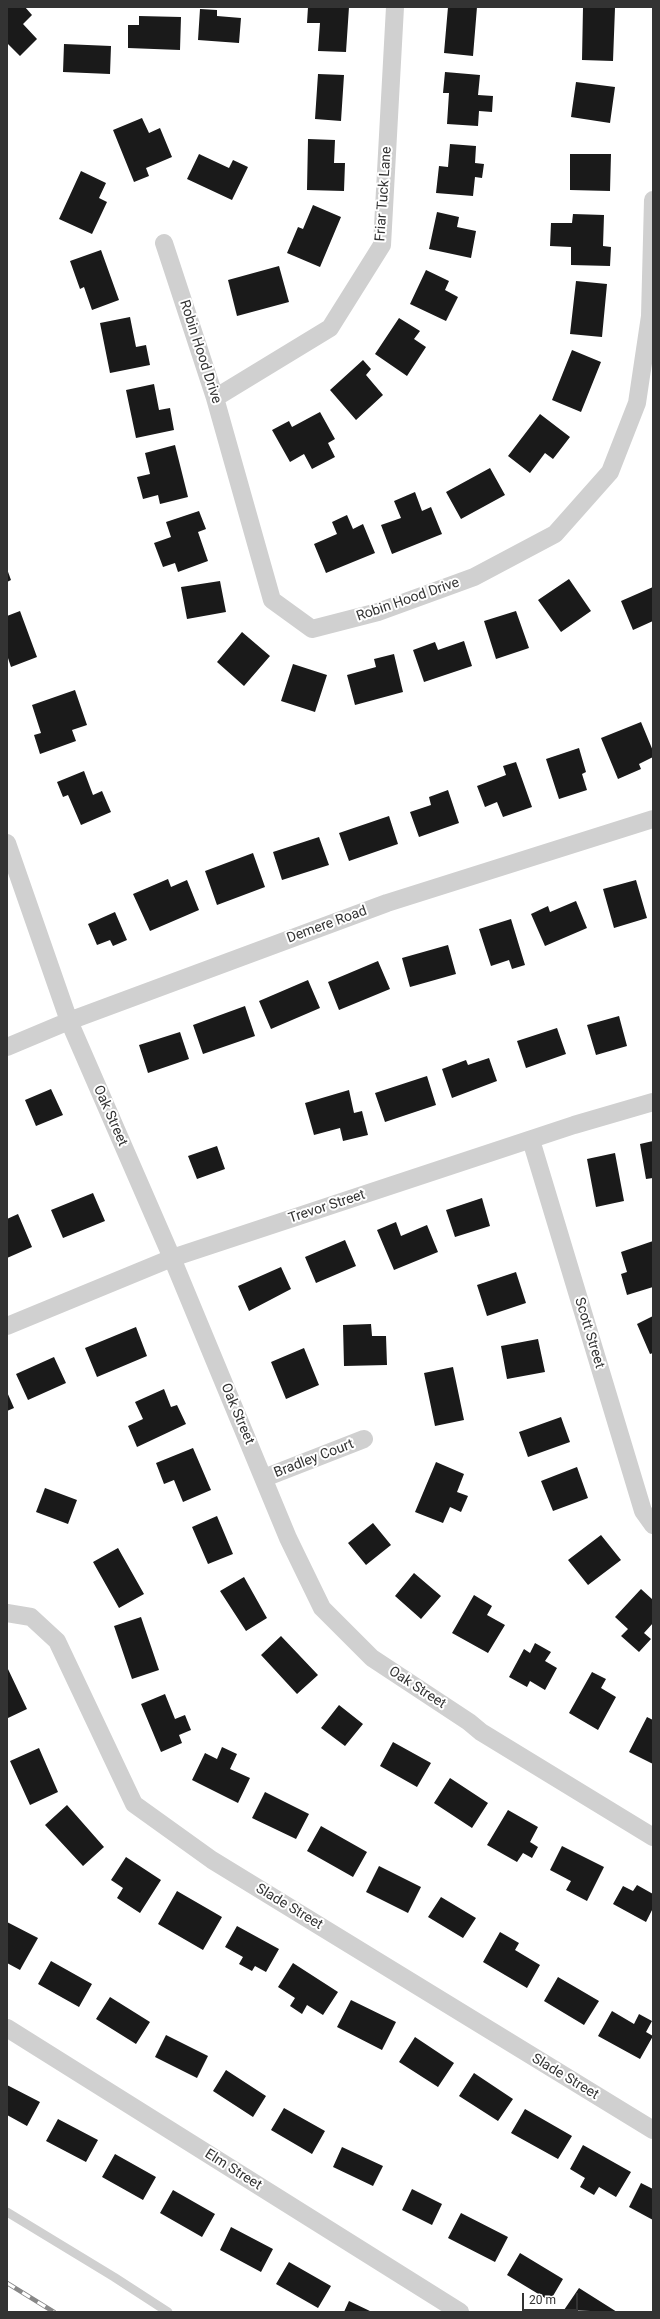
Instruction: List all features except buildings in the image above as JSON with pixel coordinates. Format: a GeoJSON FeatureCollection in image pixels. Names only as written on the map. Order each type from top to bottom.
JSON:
{"type":"FeatureCollection","features":[{"type":"Feature","properties":{"kind":"street","name":"Friar Tuck Lane"},"geometry":{"type":"LineString","coordinates":[[215,398],[330,328],[382,245],[395,7]]}},
{"type":"Feature","properties":{"kind":"street","name":"Robin Hood Drive"},"geometry":{"type":"LineString","coordinates":[[164,243],[215,398],[272,600],[312,629],[378,612],[474,577],[555,534],[610,472],[637,404],[650,316],[653,200]]}},
{"type":"Feature","properties":{"kind":"street","name":"Demere Road"},"geometry":{"type":"LineString","coordinates":[[7,1047],[69,1021],[387,903],[653,819]]}},
{"type":"Feature","properties":{"kind":"street","name":"Oak Street"},"geometry":{"type":"LineString","coordinates":[[7,843],[69,1021],[172,1258],[288,1538],[322,1608],[372,1658],[469,1722],[481,1732],[653,1837]]}},
{"type":"Feature","properties":{"kind":"street","name":"Trevor Street"},"geometry":{"type":"LineString","coordinates":[[7,1326],[172,1258],[531,1140],[653,1102]]}},
{"type":"Feature","properties":{"kind":"street","name":"Scott Street"},"geometry":{"type":"LineString","coordinates":[[531,1140],[643,1511],[653,1525]]}},
{"type":"Feature","properties":{"kind":"street","name":"Bradley Court"},"geometry":{"type":"LineString","coordinates":[[264,1478],[364,1439]]}},
{"type":"Feature","properties":{"kind":"street","name":"Slade Street"},"geometry":{"type":"LineString","coordinates":[[7,1613],[31,1617],[57,1641],[134,1804],[212,1860],[653,2130]]}},
{"type":"Feature","properties":{"kind":"street","name":"Elm Street"},"geometry":{"type":"LineString","coordinates":[[7,2028],[460,2312]]}},
{"type":"Feature","properties":{"kind":"lane"},"geometry":{"type":"LineString","coordinates":[[7,2212],[114,2277],[168,2312]]}},
{"type":"Feature","properties":{"kind":"railway"},"geometry":{"type":"LineString","coordinates":[[7,2283],[54,2312]]}}]}
